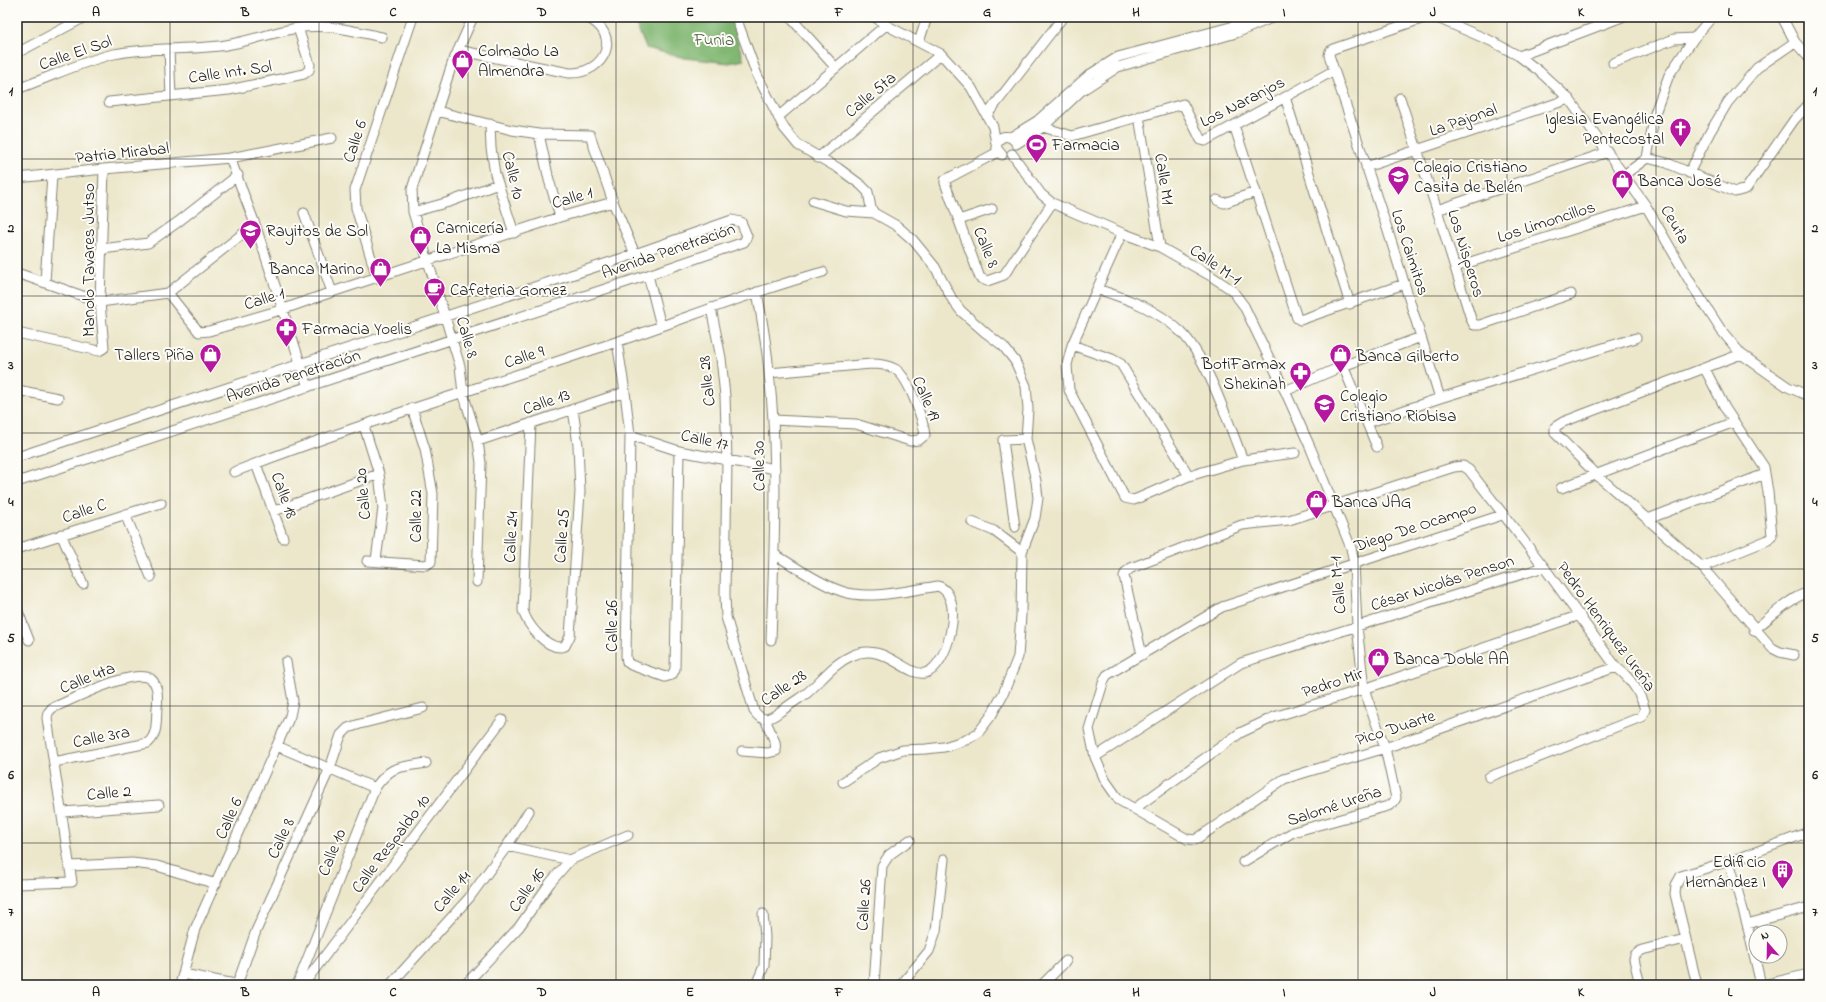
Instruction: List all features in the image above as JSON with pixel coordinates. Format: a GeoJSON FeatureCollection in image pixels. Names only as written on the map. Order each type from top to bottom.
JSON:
{"type":"FeatureCollection","features":[{"type":"Feature","properties":{"kind":"street"},"geometry":{"type":"LineString","coordinates":[[17,53],[85,17]]}},
{"type":"Feature","properties":{"kind":"street","name":"Calle 6"},"geometry":{"type":"LineString","coordinates":[[377,278],[361,227],[355,200],[355,190],[413,17]]}},
{"type":"Feature","properties":{"kind":"street","name":"Calle 8"},"geometry":{"type":"LineString","coordinates":[[473,17],[458,50],[412,189],[413,212],[460,366],[463,393],[478,441],[481,463],[477,582]]}},
{"type":"Feature","properties":{"kind":"street"},"geometry":{"type":"LineString","coordinates":[[458,50],[569,73],[580,73],[591,69],[599,63],[605,54],[607,46],[604,31],[594,21],[586,17]]}},
{"type":"Feature","properties":{"kind":"street"},"geometry":{"type":"LineString","coordinates":[[737,17],[757,75],[784,128],[798,145],[818,158],[838,168],[861,185],[868,192],[871,208],[874,213]]}},
{"type":"Feature","properties":{"kind":"street"},"geometry":{"type":"LineString","coordinates":[[790,17],[836,68]]}},
{"type":"Feature","properties":{"kind":"street"},"geometry":{"type":"LineString","coordinates":[[875,17],[886,25],[941,54],[971,87],[993,127],[998,148],[1005,155],[1012,154],[1016,149],[1012,139],[993,127]]}},
{"type":"Feature","properties":{"kind":"street"},"geometry":{"type":"LineString","coordinates":[[919,42],[927,17]]}},
{"type":"Feature","properties":{"kind":"street"},"geometry":{"type":"LineString","coordinates":[[987,115],[1063,17]]}},
{"type":"Feature","properties":{"kind":"street"},"geometry":{"type":"LineString","coordinates":[[1012,139],[1037,122],[1089,75],[1118,57],[1234,26],[1256,17]]}},
{"type":"Feature","properties":{"kind":"street"},"geometry":{"type":"LineString","coordinates":[[998,148],[1002,137],[1012,139],[1043,127],[1081,91],[1118,67],[1236,33],[1274,17]]}},
{"type":"Feature","properties":{"kind":"street","name":"Los Caimitos"},"geometry":{"type":"LineString","coordinates":[[1427,17],[1333,49],[1329,55],[1440,398]]}},
{"type":"Feature","properties":{"kind":"street","name":"Ceuta"},"geometry":{"type":"LineString","coordinates":[[1435,17],[1491,41],[1519,56],[1539,71],[1569,99],[1646,206],[1692,285],[1721,330],[1741,354],[1788,387],[1809,396]]}},
{"type":"Feature","properties":{"kind":"street"},"geometry":{"type":"LineString","coordinates":[[1519,56],[1622,17]]}},
{"type":"Feature","properties":{"kind":"street"},"geometry":{"type":"LineString","coordinates":[[1624,175],[1647,158],[1655,113],[1669,75],[1694,38],[1712,17]]}},
{"type":"Feature","properties":{"kind":"street"},"geometry":{"type":"LineString","coordinates":[[1782,17],[1795,42],[1809,58]]}},
{"type":"Feature","properties":{"kind":"street"},"geometry":{"type":"LineString","coordinates":[[778,117],[886,25]]}},
{"type":"Feature","properties":{"kind":"street","name":"Calle El Sol"},"geometry":{"type":"LineString","coordinates":[[17,88],[106,56],[127,52],[227,45],[298,28],[321,26],[341,28],[382,37]]}},
{"type":"Feature","properties":{"kind":"street","name":"Calle Int. Sol"},"geometry":{"type":"LineString","coordinates":[[109,102],[229,90],[304,74],[309,70],[310,64],[298,28]]}},
{"type":"Feature","properties":{"kind":"street"},"geometry":{"type":"LineString","coordinates":[[1613,63],[1674,39],[1694,38]]}},
{"type":"Feature","properties":{"kind":"street"},"geometry":{"type":"LineString","coordinates":[[1689,172],[1728,102],[1757,68],[1795,42]]}},
{"type":"Feature","properties":{"kind":"street"},"geometry":{"type":"LineString","coordinates":[[169,50],[171,96]]}},
{"type":"Feature","properties":{"kind":"street","name":"Calle 5ta"},"geometry":{"type":"LineString","coordinates":[[818,158],[941,54]]}},
{"type":"Feature","properties":{"kind":"street","name":"Los Naranjos"},"geometry":{"type":"LineString","coordinates":[[1139,116],[1183,104],[1203,141],[1333,71]]}},
{"type":"Feature","properties":{"kind":"street"},"geometry":{"type":"LineString","coordinates":[[1285,97],[1350,304]]}},
{"type":"Feature","properties":{"kind":"street","name":"Los Nísperos"},"geometry":{"type":"LineString","coordinates":[[1400,98],[1474,325],[1480,325],[1570,294]]}},
{"type":"Feature","properties":{"kind":"street","name":"La Pajonal"},"geometry":{"type":"LineString","coordinates":[[1366,167],[1418,151],[1569,99]]}},
{"type":"Feature","properties":{"kind":"street"},"geometry":{"type":"LineString","coordinates":[[1647,158],[1666,163],[1736,192],[1746,189],[1794,120],[1809,104]]}},
{"type":"Feature","properties":{"kind":"street"},"geometry":{"type":"LineString","coordinates":[[437,112],[539,134],[590,135],[613,202],[635,254]]}},
{"type":"Feature","properties":{"kind":"street"},"geometry":{"type":"LineString","coordinates":[[1043,127],[1072,136],[1139,116]]}},
{"type":"Feature","properties":{"kind":"street","name":"Calle M1"},"geometry":{"type":"LineString","coordinates":[[1139,116],[1160,247]]}},
{"type":"Feature","properties":{"kind":"street","name":"Calle 10"},"geometry":{"type":"LineString","coordinates":[[490,124],[491,148],[498,184],[514,233]]}},
{"type":"Feature","properties":{"kind":"street"},"geometry":{"type":"LineString","coordinates":[[1234,125],[1297,318],[1302,320],[1404,284]]}},
{"type":"Feature","properties":{"kind":"street"},"geometry":{"type":"LineString","coordinates":[[539,134],[549,180],[560,217]]}},
{"type":"Feature","properties":{"kind":"street","name":"Patria Mirabal"},"geometry":{"type":"LineString","coordinates":[[17,178],[230,158],[332,138]]}},
{"type":"Feature","properties":{"kind":"street","name":"Calle 8"},"geometry":{"type":"LineString","coordinates":[[998,148],[945,180],[945,184],[980,278],[987,281],[1004,275],[1052,203]]}},
{"type":"Feature","properties":{"kind":"street"},"geometry":{"type":"LineString","coordinates":[[1437,210],[1608,152]]}},
{"type":"Feature","properties":{"kind":"street","name":"Calle M-1"},"geometry":{"type":"LineString","coordinates":[[1012,154],[1041,194],[1052,203],[1122,233],[1160,247],[1211,276],[1232,290],[1244,306],[1311,449],[1351,548],[1354,563],[1357,626],[1364,689],[1385,748],[1396,798],[1393,803]]}},
{"type":"Feature","properties":{"kind":"street"},"geometry":{"type":"LineString","coordinates":[[230,158],[238,175],[284,309],[308,387]]}},
{"type":"Feature","properties":{"kind":"street","name":"Manolo Tavares Jutso"},"geometry":{"type":"LineString","coordinates":[[17,333],[102,350],[104,348],[100,302],[104,169]]}},
{"type":"Feature","properties":{"kind":"street"},"geometry":{"type":"LineString","coordinates":[[45,282],[52,175]]}},
{"type":"Feature","properties":{"kind":"street"},"geometry":{"type":"LineString","coordinates":[[102,249],[148,243],[178,222],[238,175]]}},
{"type":"Feature","properties":{"kind":"street"},"geometry":{"type":"LineString","coordinates":[[413,212],[449,202],[498,184]]}},
{"type":"Feature","properties":{"kind":"street"},"geometry":{"type":"LineString","coordinates":[[1217,200],[1224,203],[1256,192]]}},
{"type":"Feature","properties":{"kind":"street"},"geometry":{"type":"LineString","coordinates":[[812,201],[846,211],[874,213],[897,226],[913,240],[935,267],[952,299],[961,311],[1003,346],[1015,361],[1026,386],[1028,409],[1026,439],[1036,481],[1038,498],[1035,518],[1022,552],[1021,615],[1018,657],[1003,694],[991,716],[978,733],[966,740],[944,747],[926,750],[903,750],[879,758],[843,782]]}},
{"type":"Feature","properties":{"kind":"street","name":"Calle 1"},"geometry":{"type":"LineString","coordinates":[[168,293],[200,333],[284,309],[560,217],[613,202]]}},
{"type":"Feature","properties":{"kind":"street","name":"Los Limoncillos"},"geometry":{"type":"LineString","coordinates":[[1454,267],[1646,206]]}},
{"type":"Feature","properties":{"kind":"street"},"geometry":{"type":"LineString","coordinates":[[959,220],[992,209]]}},
{"type":"Feature","properties":{"kind":"street"},"geometry":{"type":"LineString","coordinates":[[304,213],[332,292]]}},
{"type":"Feature","properties":{"kind":"street","name":"Avenida Penetración"},"geometry":{"type":"LineString","coordinates":[[17,457],[635,254],[732,220],[741,222],[748,236],[744,242],[648,275],[17,482]]}},
{"type":"Feature","properties":{"kind":"street"},"geometry":{"type":"LineString","coordinates":[[17,273],[100,302],[168,293],[255,224]]}},
{"type":"Feature","properties":{"kind":"street"},"geometry":{"type":"LineString","coordinates":[[1122,233],[1072,345],[1067,365],[1069,390],[1125,498],[1134,500],[1189,476],[1243,460],[1296,453]]}},
{"type":"Feature","properties":{"kind":"street","name":"Calle 9"},"geometry":{"type":"LineString","coordinates":[[234,472],[412,408],[463,393],[617,342],[788,281],[823,272]]}},
{"type":"Feature","properties":{"kind":"street"},"geometry":{"type":"LineString","coordinates":[[648,275],[661,326]]}},
{"type":"Feature","properties":{"kind":"street"},"geometry":{"type":"LineString","coordinates":[[1097,289],[1134,300],[1158,314],[1181,332],[1196,353],[1209,378],[1243,460]]}},
{"type":"Feature","properties":{"kind":"street","name":"Calle 30"},"geometry":{"type":"LineString","coordinates":[[757,292],[769,373],[775,469],[771,640]]}},
{"type":"Feature","properties":{"kind":"street","name":"Calle 28"},"geometry":{"type":"LineString","coordinates":[[711,308],[721,358],[727,460],[726,618],[754,711],[759,717],[765,719],[775,715],[806,693],[841,661],[852,655],[865,652],[876,653],[887,656],[918,673],[925,673],[936,665],[950,638],[953,624],[952,604],[948,593],[944,588],[938,586],[861,595],[842,592],[826,585],[774,554]]}},
{"type":"Feature","properties":{"kind":"street"},"geometry":{"type":"LineString","coordinates":[[1285,391],[1343,366],[1421,337]]}},
{"type":"Feature","properties":{"kind":"street"},"geometry":{"type":"LineString","coordinates":[[1367,423],[1440,398],[1636,338]]}},
{"type":"Feature","properties":{"kind":"street","name":"Calle 26"},"geometry":{"type":"LineString","coordinates":[[617,342],[630,435],[626,656],[628,662],[631,664],[665,677],[672,675],[675,670],[679,452]]}},
{"type":"Feature","properties":{"kind":"street"},"geometry":{"type":"LineString","coordinates":[[1072,345],[1112,359],[1121,364],[1189,476]]}},
{"type":"Feature","properties":{"kind":"street"},"geometry":{"type":"LineString","coordinates":[[1741,354],[1563,422],[1555,427],[1555,433],[1597,475],[1702,566],[1754,630],[1776,651],[1794,655]]}},
{"type":"Feature","properties":{"kind":"street","name":"Calle 19"},"geometry":{"type":"LineString","coordinates":[[769,373],[871,364],[896,369],[906,383],[923,422],[925,435],[919,440],[910,441],[856,424],[773,420]]}},
{"type":"Feature","properties":{"kind":"street"},"geometry":{"type":"LineString","coordinates":[[1343,366],[1377,447]]}},
{"type":"Feature","properties":{"kind":"street"},"geometry":{"type":"LineString","coordinates":[[1702,566],[1768,540],[1772,536],[1764,467],[1734,422],[1705,369]]}},
{"type":"Feature","properties":{"kind":"street"},"geometry":{"type":"LineString","coordinates":[[17,390],[58,398]]}},
{"type":"Feature","properties":{"kind":"street","name":"Calle 13"},"geometry":{"type":"LineString","coordinates":[[478,441],[625,392]]}},
{"type":"Feature","properties":{"kind":"street","name":"Calle 22"},"geometry":{"type":"LineString","coordinates":[[372,561],[426,565],[431,562],[433,494],[425,449],[412,408]]}},
{"type":"Feature","properties":{"kind":"street","name":"Calle 25"},"geometry":{"type":"LineString","coordinates":[[548,644],[559,648],[565,646],[570,636],[580,492],[578,445],[573,409]]}},
{"type":"Feature","properties":{"kind":"street"},"geometry":{"type":"LineString","coordinates":[[1561,488],[1734,422]]}},
{"type":"Feature","properties":{"kind":"street","name":"Calle 24"},"geometry":{"type":"LineString","coordinates":[[530,423],[522,610],[525,618],[548,644]]}},
{"type":"Feature","properties":{"kind":"street","name":"Calle 20"},"geometry":{"type":"LineString","coordinates":[[364,426],[379,474],[383,508],[372,561]]}},
{"type":"Feature","properties":{"kind":"street","name":"Calle 17"},"geometry":{"type":"LineString","coordinates":[[630,435],[679,452],[775,469]]}},
{"type":"Feature","properties":{"kind":"street"},"geometry":{"type":"LineString","coordinates":[[1015,527],[1003,440],[1026,439]]}},
{"type":"Feature","properties":{"kind":"street","name":"Calle 18"},"geometry":{"type":"LineString","coordinates":[[256,464],[283,538]]}},
{"type":"Feature","properties":{"kind":"street","name":"Pedro Henriquez Ureña"},"geometry":{"type":"LineString","coordinates":[[1334,504],[1454,466],[1463,466],[1469,470],[1502,515],[1544,566],[1616,667],[1623,672],[1642,698],[1645,710],[1641,717],[1490,777]]}},
{"type":"Feature","properties":{"kind":"street"},"geometry":{"type":"LineString","coordinates":[[274,511],[379,474]]}},
{"type":"Feature","properties":{"kind":"street"},"geometry":{"type":"LineString","coordinates":[[1648,519],[1766,474]]}},
{"type":"Feature","properties":{"kind":"street","name":"Calle C"},"geometry":{"type":"LineString","coordinates":[[17,549],[161,503]]}},
{"type":"Feature","properties":{"kind":"street"},"geometry":{"type":"LineString","coordinates":[[1142,655],[1124,576],[1131,568],[1242,525],[1289,520],[1334,504]]}},
{"type":"Feature","properties":{"kind":"street"},"geometry":{"type":"LineString","coordinates":[[125,514],[151,577]]}},
{"type":"Feature","properties":{"kind":"street","name":"Diego De Ocampo"},"geometry":{"type":"LineString","coordinates":[[1195,840],[1187,839],[1119,800],[1105,780],[1095,757],[1089,728],[1104,680],[1107,675],[1222,606],[1502,515]]}},
{"type":"Feature","properties":{"kind":"street"},"geometry":{"type":"LineString","coordinates":[[972,522],[994,531],[1022,552]]}},
{"type":"Feature","properties":{"kind":"street"},"geometry":{"type":"LineString","coordinates":[[61,534],[83,584]]}},
{"type":"Feature","properties":{"kind":"street","name":"César Nicolás Penson"},"geometry":{"type":"LineString","coordinates":[[1095,757],[1240,663],[1544,566]]}},
{"type":"Feature","properties":{"kind":"street"},"geometry":{"type":"LineString","coordinates":[[1754,630],[1793,600],[1804,593],[1809,592]]}},
{"type":"Feature","properties":{"kind":"street"},"geometry":{"type":"LineString","coordinates":[[17,609],[29,640]]}},
{"type":"Feature","properties":{"kind":"street","name":"Pedro Mir"},"geometry":{"type":"LineString","coordinates":[[1134,809],[1240,733],[1274,717],[1364,689],[1580,615]]}},
{"type":"Feature","properties":{"kind":"street","name":"Calle 6"},"geometry":{"type":"LineString","coordinates":[[180,985],[195,929],[290,716],[293,701],[286,662]]}},
{"type":"Feature","properties":{"kind":"street","name":"Pico Duarte"},"geometry":{"type":"LineString","coordinates":[[1195,840],[1284,779],[1385,748],[1616,667]]}},
{"type":"Feature","properties":{"kind":"street","name":"Calle 4ta"},"geometry":{"type":"LineString","coordinates":[[54,762],[48,713],[52,708],[121,679],[146,677],[155,685],[157,692],[156,734],[153,739]]}},
{"type":"Feature","properties":{"kind":"street","name":"Calle 8"},"geometry":{"type":"LineString","coordinates":[[183,974],[234,984],[241,979],[256,931],[330,768],[341,735],[348,728],[423,708]]}},
{"type":"Feature","properties":{"kind":"street"},"geometry":{"type":"LineString","coordinates":[[742,750],[768,753],[776,750],[775,742],[765,719]]}},
{"type":"Feature","properties":{"kind":"street","name":"Calle Respaldo 10"},"geometry":{"type":"LineString","coordinates":[[303,985],[502,720]]}},
{"type":"Feature","properties":{"kind":"street","name":"Calle 3ra"},"geometry":{"type":"LineString","coordinates":[[54,762],[143,745],[153,739]]}},
{"type":"Feature","properties":{"kind":"street"},"geometry":{"type":"LineString","coordinates":[[277,746],[375,788]]}},
{"type":"Feature","properties":{"kind":"street"},"geometry":{"type":"LineString","coordinates":[[17,884],[72,882],[54,762]]}},
{"type":"Feature","properties":{"kind":"street","name":"Calle 10"},"geometry":{"type":"LineString","coordinates":[[297,985],[375,788],[384,775],[393,769],[426,763]]}},
{"type":"Feature","properties":{"kind":"street","name":"Salomé Ureña"},"geometry":{"type":"LineString","coordinates":[[1243,862],[1293,832],[1388,806],[1393,803]]}},
{"type":"Feature","properties":{"kind":"street","name":"Calle 2"},"geometry":{"type":"LineString","coordinates":[[62,812],[159,805]]}},
{"type":"Feature","properties":{"kind":"street","name":"Calle 14"},"geometry":{"type":"LineString","coordinates":[[390,985],[469,898],[507,846],[529,811]]}},
{"type":"Feature","properties":{"kind":"street"},"geometry":{"type":"LineString","coordinates":[[1697,985],[1674,894],[1676,885],[1681,876],[1809,832]]}},
{"type":"Feature","properties":{"kind":"street","name":"Calle 16"},"geometry":{"type":"LineString","coordinates":[[465,985],[519,928],[550,883],[570,860],[628,836]]}},
{"type":"Feature","properties":{"kind":"street","name":"Calle 26"},"geometry":{"type":"LineString","coordinates":[[874,985],[882,866],[889,855],[910,840]]}},
{"type":"Feature","properties":{"kind":"street"},"geometry":{"type":"LineString","coordinates":[[507,846],[570,860]]}},
{"type":"Feature","properties":{"kind":"street"},"geometry":{"type":"LineString","coordinates":[[901,985],[929,951],[934,938],[944,859]]}},
{"type":"Feature","properties":{"kind":"street"},"geometry":{"type":"LineString","coordinates":[[1728,861],[1747,924],[1762,985],[1809,974]]}},
{"type":"Feature","properties":{"kind":"street"},"geometry":{"type":"LineString","coordinates":[[70,866],[132,863],[158,866],[216,884]]}},
{"type":"Feature","properties":{"kind":"street"},"geometry":{"type":"LineString","coordinates":[[1747,924],[1809,907]]}},
{"type":"Feature","properties":{"kind":"street"},"geometry":{"type":"LineString","coordinates":[[756,985],[764,966],[765,937],[763,914]]}},
{"type":"Feature","properties":{"kind":"street"},"geometry":{"type":"LineString","coordinates":[[1640,985],[1634,959],[1635,955],[1642,950],[1685,939]]}},
{"type":"Feature","properties":{"kind":"street"},"geometry":{"type":"LineString","coordinates":[[1042,985],[1066,961]]}},
{"type":"Feature","properties":{"kind":"green space","name":"Funia"},"geometry":{"type":"Polygon","coordinates":[[[633,17],[735,17],[737,40],[744,60],[729,63],[685,58],[646,48],[633,17]]]}},
{"type":"Feature","properties":{"kind":"place","name":"Colmado La Almendra"},"geometry":{"type":"Point","coordinates":[463,80]}},
{"type":"Feature","properties":{"kind":"place","name":"Iglesia Evangélica Pentecostal"},"geometry":{"type":"Point","coordinates":[1680,148]}},
{"type":"Feature","properties":{"kind":"place","name":"Farmacia"},"geometry":{"type":"Point","coordinates":[1037,164]}},
{"type":"Feature","properties":{"kind":"place","name":"Colegio Cristiano Casita de Belén"},"geometry":{"type":"Point","coordinates":[1399,196]}},
{"type":"Feature","properties":{"kind":"place","name":"Banca José"},"geometry":{"type":"Point","coordinates":[1622,200]}},
{"type":"Feature","properties":{"kind":"place","name":"Rayitos de Sol"},"geometry":{"type":"Point","coordinates":[250,250]}},
{"type":"Feature","properties":{"kind":"place","name":"Carnicería La Misma"},"geometry":{"type":"Point","coordinates":[420,256]}},
{"type":"Feature","properties":{"kind":"place","name":"Banca Marino"},"geometry":{"type":"Point","coordinates":[380,288]}},
{"type":"Feature","properties":{"kind":"place","name":"Cafeteria Gomez"},"geometry":{"type":"Point","coordinates":[435,308]}},
{"type":"Feature","properties":{"kind":"place","name":"Farmacia Yoelis"},"geometry":{"type":"Point","coordinates":[287,348]}},
{"type":"Feature","properties":{"kind":"place","name":"Tallers Piña"},"geometry":{"type":"Point","coordinates":[210,374]}},
{"type":"Feature","properties":{"kind":"place","name":"Banca Gilberto"},"geometry":{"type":"Point","coordinates":[1341,374]}},
{"type":"Feature","properties":{"kind":"place","name":"BotiFarmax Shekinah"},"geometry":{"type":"Point","coordinates":[1301,392]}},
{"type":"Feature","properties":{"kind":"place","name":"Colegio Cristiano Riobisa"},"geometry":{"type":"Point","coordinates":[1325,424]}},
{"type":"Feature","properties":{"kind":"place","name":"Banca JAG"},"geometry":{"type":"Point","coordinates":[1316,520]}},
{"type":"Feature","properties":{"kind":"place","name":"Banca Doble AA"},"geometry":{"type":"Point","coordinates":[1379,678]}},
{"type":"Feature","properties":{"kind":"place","name":"Edificio Hernández I"},"geometry":{"type":"Point","coordinates":[1782,890]}}]}
